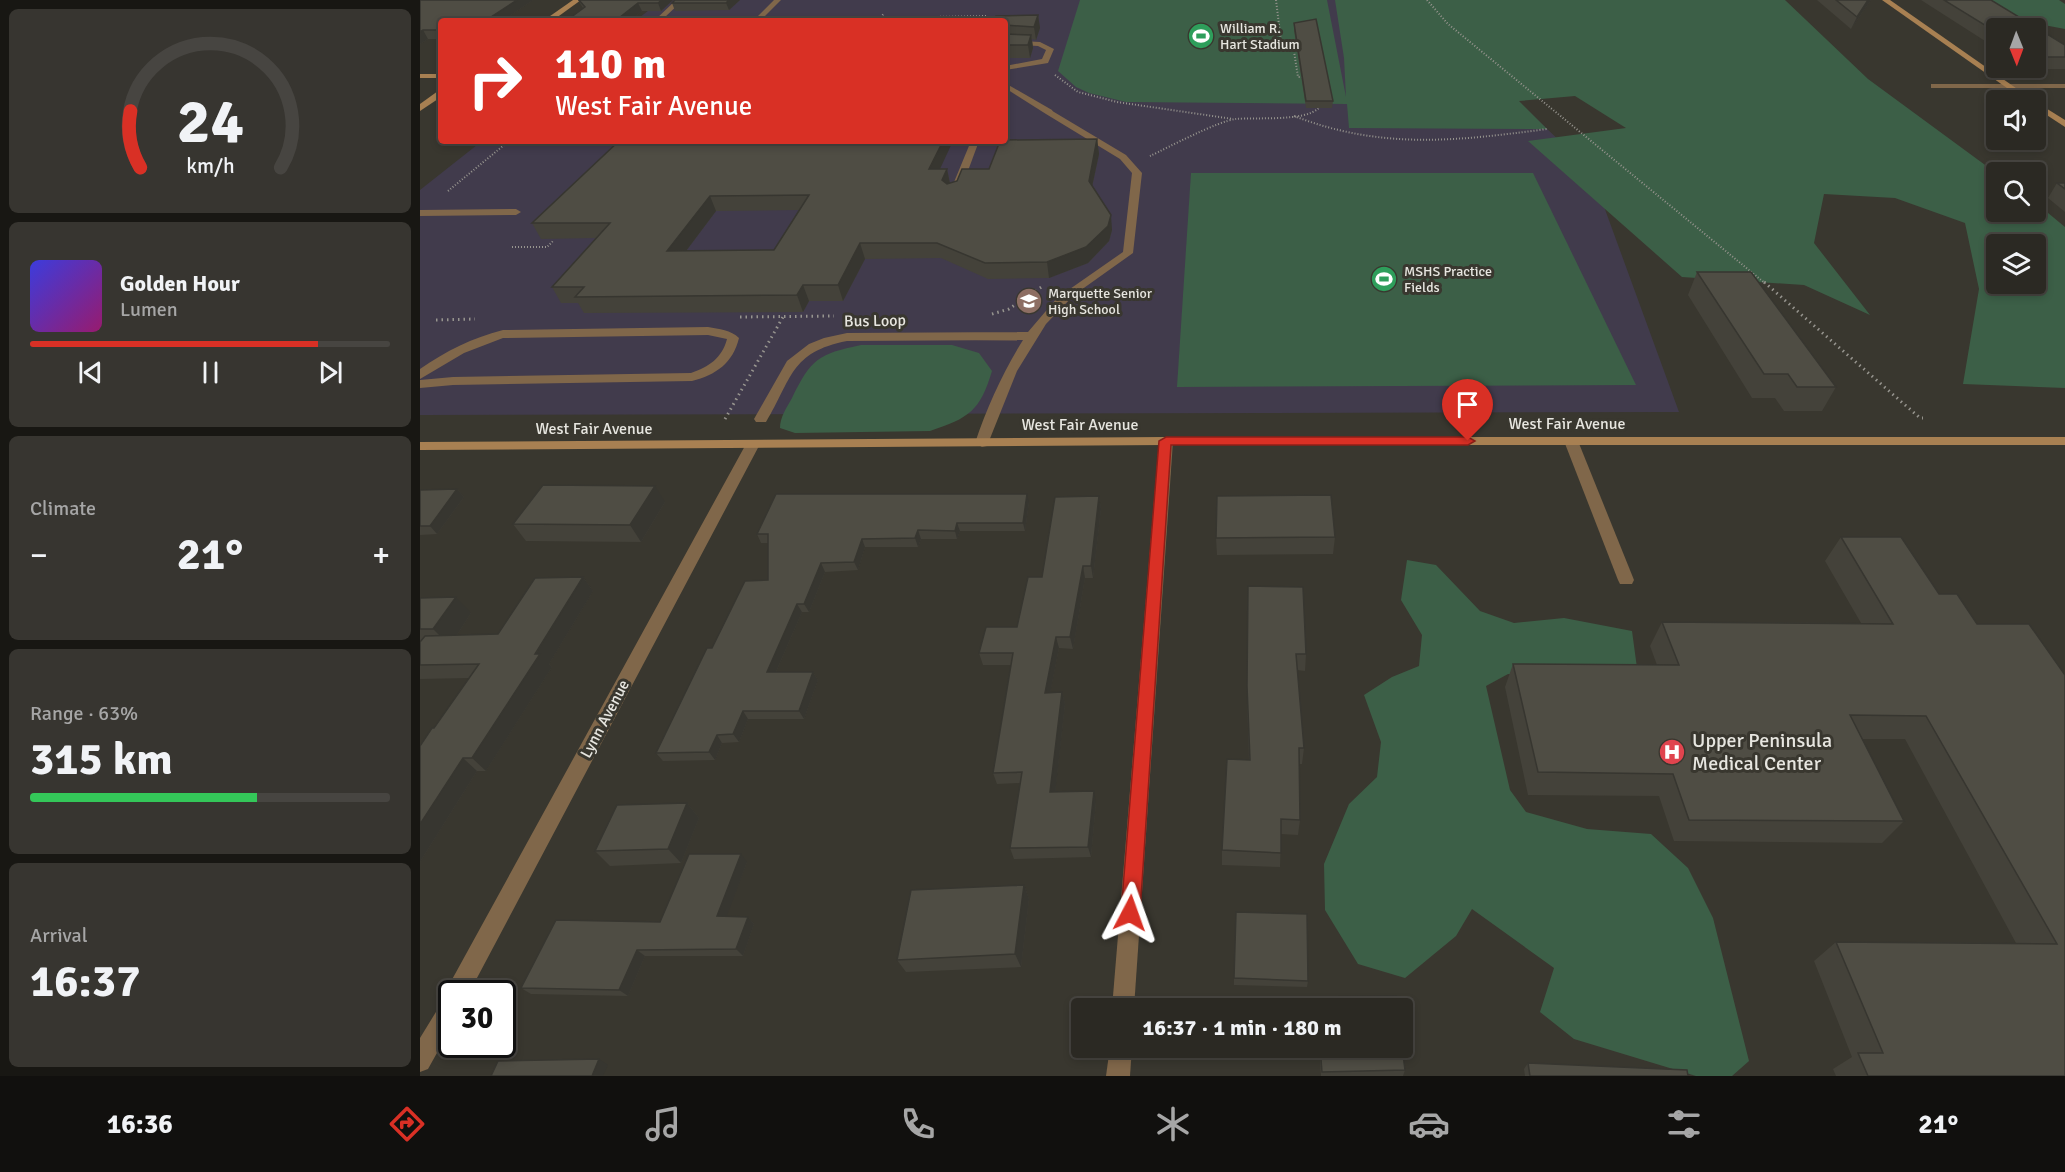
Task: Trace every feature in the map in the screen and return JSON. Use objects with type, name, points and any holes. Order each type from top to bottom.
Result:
[{"type":"street","points":[[551,18],[578,0]]},
{"type":"street","points":[[658,18],[680,0]]},
{"type":"street","points":[[760,18],[778,0]]},
{"type":"street","points":[[1885,0],[2013,90]]},
{"type":"street","points":[[1008,42],[1040,44],[1050,49],[1046,61],[1026,66]]},
{"type":"street","points":[[1008,68],[1048,65]]},
{"type":"street","points":[[420,76],[438,76]]},
{"type":"street","points":[[1934,86],[2065,86]]},
{"type":"street","points":[[982,442],[988,422],[1031,336],[1054,306],[1128,253],[1137,173],[1123,157],[1008,88]]},
{"type":"street","points":[[420,108],[438,95]]},
{"type":"street","points":[[2046,112],[2065,124]]},
{"type":"street","points":[[953,195],[974,144]]},
{"type":"street","points":[[420,213],[516,212]]},
{"type":"street","points":[[420,375],[441,360],[473,343],[503,334],[708,332],[726,334],[733,338],[728,356],[706,373],[692,377],[453,381],[420,384]]},
{"type":"street","name":"Bus Loop","points":[[761,419],[790,363],[807,348],[819,343],[847,337],[1031,336]]},
{"type":"street","points":[[1124,998],[1166,441]]},
{"type":"street","name":"West Fair Avenue","points":[[420,446],[1166,441],[2065,441]]},
{"type":"street","points":[[1571,441],[1626,580]]},
{"type":"street","name":"Lynn Avenue","points":[[464,980],[753,444]]},
{"type":"street","points":[[420,1061],[438,1028]]},
{"type":"street","points":[[1118,1076],[1119,1058]]},
{"type":"path","points":[[1276,0],[1281,41],[1293,45],[1298,77],[1306,77]]},
{"type":"path","points":[[1427,0],[1448,24],[1749,269],[1920,418]]},
{"type":"path","points":[[881,17],[884,13]]},
{"type":"path","points":[[950,17],[953,13]]},
{"type":"path","points":[[931,17],[988,16]]},
{"type":"path","points":[[835,18],[897,17]]},
{"type":"path","points":[[1026,66],[1051,70],[1078,92],[1097,97],[1233,119],[1294,116],[1316,111],[1319,108]]},
{"type":"path","points":[[1294,116],[1318,128],[1356,136],[1421,141],[1483,138],[1547,129]]},
{"type":"path","points":[[1130,165],[1233,119]]},
{"type":"path","points":[[442,196],[505,144]]},
{"type":"path","points":[[512,247],[547,247],[553,241]]},
{"type":"path","points":[[991,314],[1009,309],[1047,282]]},
{"type":"path","points":[[738,317],[840,316]]},
{"type":"path","points":[[725,419],[784,317]]},
{"type":"path","points":[[436,320],[483,319]]},
{"type":"shaded area","name":"Marquette Senior High School","points":[[662,0],[1413,0],[1591,171],[1679,412],[420,415],[420,190],[478,144],[1008,144],[1008,18],[639,18]]},
{"type":"green space","points":[[1080,0],[1327,0],[1346,97],[1344,58],[1335,0],[1785,0],[1868,79],[1986,166],[1986,222],[2046,222],[2046,211],[2065,227],[2065,388],[1963,384],[1979,289],[1965,223],[1895,198],[1824,194],[1814,243],[1870,315],[1804,285],[1682,277],[1528,141],[1626,128],[1575,96],[1519,101],[1547,129],[1349,128],[1347,104],[1126,102],[1089,93],[1076,87],[1058,71]]},
{"type":"green space","points":[[1963,0],[2059,0],[2065,4],[2065,29],[2046,25],[2046,18],[2001,17]]},
{"type":"green space","name":"MSHS Practice Fields","points":[[1191,173],[1533,173],[1636,385],[1177,387]]},
{"type":"green space","points":[[861,345],[952,345],[979,353],[992,371],[983,395],[971,411],[954,422],[930,431],[795,433],[780,428],[784,412],[811,366],[825,355]]},
{"type":"green space","points":[[1407,560],[1436,565],[1480,611],[1514,623],[1564,618],[1632,631],[1637,668],[1596,677],[1508,674],[1486,686],[1510,790],[1526,812],[1587,829],[1651,834],[1688,868],[1713,918],[1749,1061],[1732,1076],[1696,1076],[1574,1039],[1540,1012],[1554,968],[1472,909],[1456,936],[1405,978],[1358,964],[1325,910],[1324,864],[1349,804],[1377,777],[1381,742],[1364,695],[1392,677],[1419,666],[1422,635],[1401,600]]},
{"type":"building","points":[[420,0],[517,0],[490,18],[438,18],[438,30],[420,32]]},
{"type":"building","points":[[579,0],[662,0],[658,3],[638,3],[619,18],[570,18],[585,7]]},
{"type":"building","points":[[675,0],[729,0],[726,3],[672,3]]},
{"type":"building","points":[[1836,0],[1868,0],[1857,17]]},
{"type":"building","points":[[1944,0],[1991,0],[2021,18],[1986,18],[1986,26]]},
{"type":"building","points":[[1038,15],[1034,27],[1008,25],[1008,18],[995,18],[996,16]]},
{"type":"building","points":[[1316,19],[1333,101],[1306,101],[1294,23]]},
{"type":"building","points":[[2046,33],[2065,45],[2065,57],[2046,57]]},
{"type":"building","points":[[1008,34],[1031,35],[1028,45],[1008,45]]},
{"type":"building","name":"Marquette Senior High School","points":[[1097,139],[1089,181],[1111,215],[1108,226],[1086,247],[1047,262],[985,263],[937,243],[860,243],[838,285],[803,285],[797,295],[575,297],[584,287],[552,287],[610,223],[532,223],[616,144],[942,144],[929,169],[947,169],[942,180],[947,184],[957,181],[962,169],[989,169],[999,144],[1008,144],[1008,140]],"holes":[[[809,195],[774,250],[667,251],[710,196]]]},
{"type":"building","points":[[2057,183],[2065,183],[2065,189]]},
{"type":"building","points":[[1697,272],[1751,272],[1836,387],[1797,387],[1788,374],[1764,374]]},
{"type":"building","points":[[543,485],[655,486],[630,525],[513,524]]},
{"type":"building","points":[[457,489],[430,526],[420,526],[420,490]]},
{"type":"building","points":[[776,494],[1027,494],[1023,523],[957,523],[955,531],[918,530],[915,538],[862,539],[854,562],[821,563],[804,604],[797,604],[767,672],[813,672],[799,711],[743,711],[733,734],[717,735],[709,752],[656,753],[707,648],[712,648],[745,581],[768,580],[768,534],[757,534]]},
{"type":"building","points":[[1331,495],[1335,537],[1216,538],[1217,496]]},
{"type":"building","points":[[1099,496],[1091,566],[1083,566],[1070,637],[1056,637],[1045,693],[1062,692],[1050,792],[1094,791],[1088,847],[1010,848],[1022,772],[993,773],[1013,653],[979,653],[986,627],[1017,627],[1028,577],[1042,577],[1055,497]]},
{"type":"building","name":"Upper Peninsula Medical Center","points":[[1841,537],[1901,537],[1939,594],[1957,594],[1977,624],[2029,624],[2065,675],[2065,1076],[1868,1076],[1858,1053],[1883,1053],[1836,942],[2057,944],[1926,716],[1850,715],[1904,821],[1689,820],[1673,774],[1538,772],[1513,664],[1679,665],[1662,622],[1893,624]]},
{"type":"building","points":[[583,577],[535,654],[540,654],[472,758],[463,758],[420,824],[420,746],[479,664],[420,665],[420,642],[425,636],[498,634],[535,578]]},
{"type":"building","points":[[1248,586],[1303,587],[1306,654],[1296,654],[1304,748],[1299,748],[1300,820],[1281,819],[1281,853],[1222,850],[1227,759],[1250,760],[1247,686]]},
{"type":"building","points":[[456,597],[433,629],[420,629],[420,598]]},
{"type":"building","points":[[687,803],[668,849],[595,851],[617,805]]},
{"type":"building","points":[[689,854],[741,854],[717,916],[748,917],[736,949],[637,950],[619,990],[521,988],[556,920],[660,922]]},
{"type":"building","points":[[1024,885],[1015,954],[897,960],[911,890]]},
{"type":"building","points":[[1236,912],[1307,914],[1308,981],[1234,978]]},
{"type":"building","points":[[1396,996],[1396,998],[1317,998]]},
{"type":"building","points":[[1321,1058],[1403,1058],[1405,1070],[1322,1072]]},
{"type":"building","points":[[599,1059],[592,1076],[491,1076],[498,1061]]},
{"type":"building","points":[[1528,1063],[1687,1070],[1688,1076],[1530,1076]]},
{"type":"place","name":"William R. Hart Stadium","points":[[1201,36]]},
{"type":"place","name":"MSHS Practice Fields","points":[[1384,279]]},
{"type":"place","name":"Marquette Senior High School","points":[[1029,301]]},
{"type":"place","name":"Upper Peninsula Medical Center","points":[[1672,752]]},
{"type":"route","points":[[1130,913],[1166,441],[1468,441]]}]
